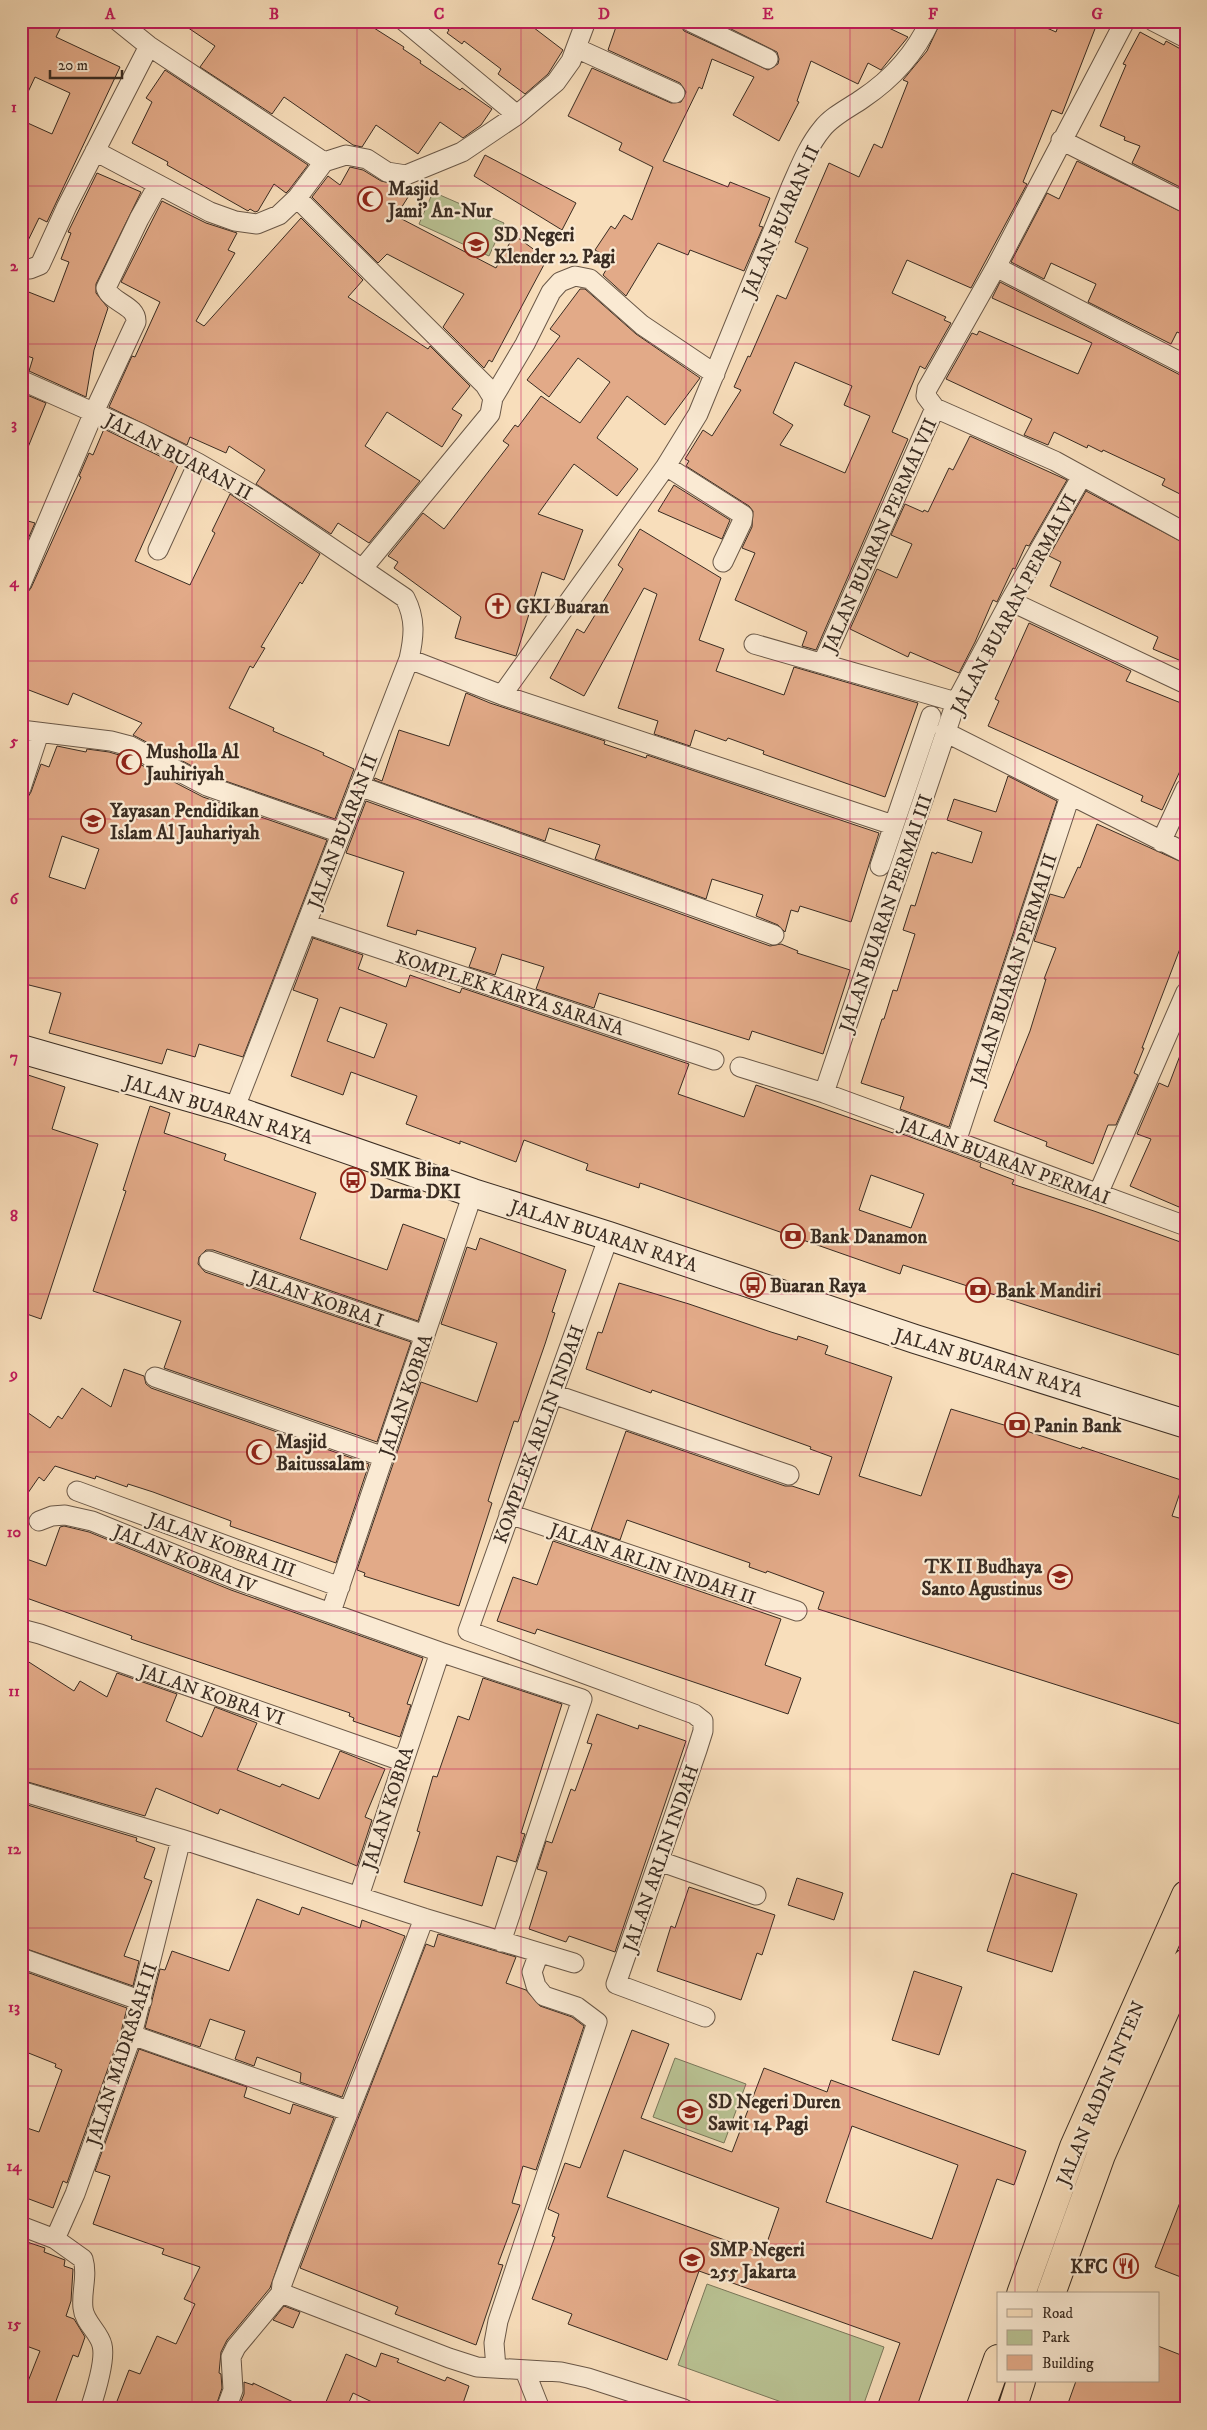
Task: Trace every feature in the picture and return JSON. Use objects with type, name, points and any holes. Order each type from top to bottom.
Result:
[{"type":"main road","name":"JALAN RADIN INTEN","points":[[1022,2292],[1074,2147],[1186,1896]]},
{"type":"main road","name":"JALAN RADIN INTEN","points":[[1052,2292],[1101,2155],[1186,1963]]},
{"type":"main road","points":[[980,2409],[997,2362]]},
{"type":"main road","points":[[1012,2409],[1021,2382]]},
{"type":"street","points":[[404,21],[517,115]]},
{"type":"street","points":[[95,151],[210,212],[234,221],[257,224],[279,215],[297,198],[324,162],[346,155],[367,159],[387,172],[406,175],[462,152],[517,115],[556,82],[571,61],[586,21]]},
{"type":"street","points":[[689,21],[768,58]]},
{"type":"street","name":"JALAN BUARAN II","points":[[502,695],[666,466],[698,414],[807,152],[823,128],[876,90],[894,74],[918,45],[930,21]]},
{"type":"street","name":"JALAN BUARAN PERMAI VII","points":[[823,662],[959,330],[996,267],[1125,21]]},
{"type":"street","points":[[1153,21],[1186,38]]},
{"type":"street","points":[[123,23],[149,46],[324,162]]},
{"type":"street","points":[[21,267],[30,269],[40,265],[67,206],[149,46]]},
{"type":"street","points":[[576,48],[676,93]]},
{"type":"street","points":[[1061,140],[1186,203]]},
{"type":"street","points":[[21,584],[94,412],[136,322],[132,311],[108,293],[107,284],[158,185]]},
{"type":"street","points":[[297,198],[485,385],[493,398]]},
{"type":"street","points":[[996,267],[1186,364]]},
{"type":"street","points":[[363,568],[490,414],[493,398],[525,344],[551,292],[560,282],[575,276],[590,279],[642,325],[715,374]]},
{"type":"street","name":"JALAN BUARAN II","points":[[23,381],[94,412],[198,463],[255,496],[405,598],[410,607],[415,628],[408,659],[234,1110]]},
{"type":"street","points":[[930,402],[1082,476],[1186,533]]},
{"type":"street","points":[[158,550],[198,463]]},
{"type":"street","points":[[666,466],[743,515],[742,522],[723,562]]},
{"type":"street","name":"JALAN BUARAN PERMAI VI","points":[[945,732],[956,702],[1010,602],[1082,476]]},
{"type":"street","points":[[1010,602],[1186,684]]},
{"type":"street","points":[[754,644],[823,662],[956,702]]},
{"type":"street","points":[[408,659],[502,695],[893,825]]},
{"type":"street","points":[[880,866],[931,716]]},
{"type":"street","points":[[21,788],[30,731],[112,741],[130,746],[207,786],[341,833]]},
{"type":"street","points":[[945,732],[1186,853]]},
{"type":"street","name":"JALAN BUARAN PERMAI III","points":[[824,1093],[945,732]]},
{"type":"street","points":[[359,786],[774,935]]},
{"type":"street","points":[[1162,842],[1186,788]]},
{"type":"street","name":"JALAN BUARAN PERMAI II","points":[[956,1142],[1070,796]]},
{"type":"street","name":"KOMPLEK KARYA SARANA","points":[[306,924],[714,1060]]},
{"type":"street","points":[[1098,1194],[1186,992]]},
{"type":"street","name":"JALAN BUARAN RAYA","points":[[21,1049],[234,1110],[473,1194],[609,1236],[915,1339],[1184,1419]]},
{"type":"street","name":"JALAN BUARAN PERMAI","points":[[740,1067],[824,1093],[1186,1226]]},
{"type":"street","name":"JALAN KOBRA","points":[[331,1612],[473,1194]]},
{"type":"street","name":"KOMPLEK ARLIN INDAH","points":[[609,1236],[468,1631],[694,1714],[703,1721],[703,1732]]},
{"type":"street","name":"JALAN KOBRA I","points":[[209,1261],[425,1335]]},
{"type":"street","points":[[155,1377],[384,1457]]},
{"type":"street","points":[[553,1394],[789,1475]]},
{"type":"street","name":"JALAN KOBRA III","points":[[77,1491],[340,1587]]},
{"type":"street","name":"JALAN ARLIN INDAH II","points":[[509,1514],[797,1611]]},
{"type":"street","name":"JALAN KOBRA IV","points":[[39,1521],[52,1516],[65,1515],[92,1521],[235,1579],[331,1612]]},
{"type":"street","points":[[331,1612],[493,1671],[582,1699],[501,1942]]},
{"type":"street","name":"JALAN KOBRA VI","points":[[21,1629],[402,1761]]},
{"type":"street","name":"JALAN KOBRA","points":[[359,1896],[402,1761],[440,1652]]},
{"type":"street","name":"JALAN ARLIN INDAH","points":[[703,1732],[616,1984],[705,2017]]},
{"type":"street","points":[[21,1791],[181,1838],[424,1918],[574,1963]]},
{"type":"street","name":"JALAN MADRASAH II","points":[[55,2239],[75,2194],[132,2035],[181,1838]]},
{"type":"street","points":[[659,1860],[756,1896]]},
{"type":"street","points":[[226,2409],[233,2390],[231,2357],[236,2348],[281,2293],[282,2284],[348,2111],[372,2058],[424,1918]]},
{"type":"street","points":[[496,2368],[494,2343],[498,2320],[597,2022],[577,2007],[544,1996],[536,1986],[532,1972],[539,1953]]},
{"type":"street","points":[[21,1958],[142,2001]]},
{"type":"street","points":[[132,2035],[348,2111]]},
{"type":"street","points":[[21,2226],[55,2239],[83,2258],[86,2273],[84,2315],[102,2345],[103,2358],[90,2409]]},
{"type":"street","points":[[281,2293],[477,2367],[561,2372],[588,2378],[684,2409]]},
{"type":"street","points":[[525,2371],[540,2409]]},
{"type":"green space","points":[[433,192],[504,223],[489,256],[419,224]]},
{"type":"green space","points":[[675,2058],[746,2084],[724,2143],[653,2117]]},
{"type":"green space","points":[[707,2284],[884,2347],[862,2409],[801,2409],[678,2365]]},
{"type":"building","points":[[21,21],[64,21],[56,37],[120,67],[47,222],[39,218],[21,255],[21,120],[52,134],[70,93],[35,77],[21,107]]},
{"type":"building","points":[[178,21],[363,21],[404,47],[403,49],[421,61],[420,63],[460,90],[462,88],[492,109],[481,125],[463,138],[440,122],[418,154],[376,125],[362,147],[353,145],[284,97],[272,114],[200,67],[215,46]]},
{"type":"building","points":[[438,21],[525,21],[563,50],[548,74],[525,94],[498,74],[501,69],[464,41],[462,44],[447,33],[449,30]]},
{"type":"building","points":[[618,21],[678,21],[684,31],[768,70],[778,64],[777,52],[715,21],[874,21],[908,37],[881,70],[868,63],[858,84],[811,61],[797,101],[799,102],[779,141],[733,115],[754,77],[712,59],[702,89],[699,87],[663,161],[728,187],[730,182],[770,198],[759,226],[763,227],[744,271],[690,250],[688,255],[658,243],[626,296],[603,275],[612,260],[595,250],[611,226],[615,229],[624,215],[632,220],[653,167],[619,150],[622,143],[568,116],[592,68],[671,103],[681,102],[686,92],[680,83],[608,50]]},
{"type":"building","points":[[941,21],[1031,21],[1056,32],[1060,21],[1098,21],[1062,114],[1052,110],[1023,182],[1027,184],[971,288],[907,260],[892,293],[946,317],[944,320],[951,323],[925,369],[920,366],[892,432],[908,439],[816,650],[802,646],[807,632],[735,600],[755,553],[742,548],[752,527],[753,511],[749,506],[686,466],[689,461],[685,459],[703,430],[712,436],[741,390],[734,387],[748,356],[750,357],[777,295],[786,299],[808,248],[795,242],[829,163],[859,177],[874,144],[882,148],[908,82],[903,80],[927,51]],"holes":[[[795,362],[852,386],[844,405],[870,416],[845,473],[780,445],[793,425],[773,413]]]},
{"type":"building","points":[[1140,32],[1164,45],[1166,41],[1186,52],[1186,190],[1132,163],[1140,146],[1124,140],[1125,137],[1100,126],[1126,65],[1123,64]]},
{"type":"building","points":[[165,70],[308,165],[289,190],[286,193],[274,184],[258,211],[255,212],[250,209],[248,211],[167,165],[168,162],[132,143],[152,102],[146,98]]},
{"type":"building","points":[[485,155],[576,203],[562,230],[474,176]]},
{"type":"building","points":[[1077,161],[1186,214],[1186,336],[1177,332],[1171,344],[1088,302],[1096,284],[1051,263],[1044,279],[1011,262],[1047,193],[1059,199]]},
{"type":"building","points":[[350,167],[363,170],[381,181],[394,184],[410,194],[396,216],[496,268],[514,235],[547,259],[492,362],[489,360],[484,368],[443,327],[464,294],[387,254],[378,263],[312,197],[328,176],[340,185]]},
{"type":"building","points":[[97,173],[141,192],[96,284],[96,293],[108,308],[94,350],[86,397],[29,371],[33,358],[21,354],[21,289],[54,302],[69,262],[61,259],[71,233],[68,232]]},
{"type":"building","points":[[162,201],[206,223],[237,233],[228,250],[235,253],[196,321],[204,326],[301,218],[363,280],[348,297],[428,349],[430,346],[470,386],[452,409],[462,415],[442,447],[387,412],[365,446],[420,481],[369,543],[338,523],[331,534],[256,484],[265,470],[229,446],[226,453],[190,437],[187,445],[109,407],[132,356],[135,357],[160,302],[121,282]]},
{"type":"building","points":[[1000,282],[1186,378],[1186,497],[1162,485],[1165,479],[1103,450],[1102,452],[1088,445],[1087,448],[1054,432],[1048,445],[1024,435],[1032,419],[946,379],[972,333],[977,335],[979,331],[1078,374],[1092,343],[992,298]]},
{"type":"building","points":[[580,289],[585,289],[636,334],[700,378],[665,425],[627,396],[598,436],[597,438],[638,469],[617,496],[574,464],[538,514],[583,530],[564,580],[542,572],[516,656],[455,638],[461,617],[394,568],[398,562],[388,556],[423,513],[444,529],[509,445],[503,441],[515,425],[518,427],[541,396],[580,423],[610,382],[578,358],[549,397],[527,380],[560,336],[550,329]]},
{"type":"building","points":[[27,395],[46,403],[22,462],[21,409]]},
{"type":"building","points":[[104,429],[178,465],[135,561],[190,585],[215,533],[212,531],[230,494],[320,554],[302,584],[300,582],[261,647],[265,648],[253,668],[250,666],[229,708],[274,728],[273,731],[324,753],[323,755],[354,769],[335,819],[211,776],[133,735],[142,723],[73,693],[68,705],[21,687],[21,595],[27,593],[31,588],[81,477],[79,476],[89,453],[93,455]]},
{"type":"building","points":[[970,436],[1067,480],[1029,546],[1026,545],[997,602],[993,600],[959,673],[910,652],[908,657],[850,629],[877,569],[897,578],[912,544],[891,535],[905,504],[923,512],[924,510],[928,512],[949,468],[953,470]]},
{"type":"building","points":[[674,485],[730,520],[722,539],[658,511]]},
{"type":"building","points":[[1086,491],[1186,544],[1186,663],[1153,649],[1158,637],[1050,586],[1061,562],[1049,556]]},
{"type":"building","points":[[21,519],[35,523],[21,555]]},
{"type":"building","points":[[640,529],[721,578],[699,640],[724,649],[716,671],[784,695],[794,667],[918,703],[885,797],[763,754],[764,751],[728,738],[726,741],[695,730],[690,746],[654,734],[658,721],[618,708],[657,594],[644,588],[584,696],[550,678],[577,629],[584,633],[623,569],[618,565]]},
{"type":"building","points":[[1029,623],[1131,671],[1126,681],[1186,705],[1186,758],[1162,810],[1141,801],[1143,796],[988,726],[999,701],[995,699]]},
{"type":"building","points":[[466,693],[490,703],[605,741],[604,744],[646,758],[647,755],[879,833],[851,922],[800,906],[798,912],[791,910],[785,932],[778,925],[756,916],[763,895],[712,879],[706,899],[595,859],[600,845],[549,828],[545,841],[374,780],[375,778],[382,781],[399,730],[449,746]]},
{"type":"building","points":[[57,746],[86,752],[87,749],[109,752],[126,757],[203,797],[327,840],[243,1057],[199,1044],[195,1057],[167,1049],[162,1064],[49,1033],[61,993],[21,983],[21,799],[28,797],[31,792],[41,764],[49,767]],"holes":[[[62,836],[99,849],[85,889],[49,877]]]},
{"type":"building","points":[[1008,776],[1057,801],[949,1127],[900,1109],[904,1097],[861,1083],[893,990],[897,991],[915,934],[903,930],[911,905],[915,906],[932,852],[972,863],[982,832],[947,820],[954,799],[996,812]]},
{"type":"building","points":[[366,801],[770,946],[781,944],[798,951],[797,953],[850,970],[823,1054],[752,1031],[749,1040],[599,993],[594,1008],[536,989],[544,967],[502,954],[495,975],[469,967],[476,948],[417,930],[416,935],[387,926],[404,872],[346,853]]},
{"type":"building","points":[[1097,824],[1186,864],[1186,933],[1142,1048],[1144,1048],[1134,1073],[1138,1075],[1116,1125],[1108,1125],[1093,1164],[1046,1146],[1047,1142],[994,1121],[1030,1031],[1046,979],[1044,979],[1056,948],[1034,941],[1050,894],[1064,898],[1078,867],[1080,868]]},
{"type":"building","points":[[313,938],[363,955],[358,969],[406,987],[410,975],[460,993],[462,988],[689,1064],[678,1094],[744,1117],[756,1085],[893,1133],[894,1131],[981,1163],[980,1167],[1014,1180],[1012,1184],[1186,1244],[1186,1336],[1179,1355],[903,1265],[900,1274],[640,1183],[639,1188],[586,1170],[588,1164],[524,1140],[516,1162],[460,1141],[460,1144],[406,1124],[417,1096],[351,1072],[343,1095],[291,1076],[318,999],[293,990]],"holes":[[[340,1007],[387,1024],[374,1058],[327,1041]],[[871,1175],[924,1194],[911,1228],[859,1210]]]},
{"type":"building","points":[[1184,1045],[1186,1191],[1179,1207],[1130,1186],[1151,1139],[1137,1134],[1159,1083],[1168,1087]]},
{"type":"building","points":[[25,1074],[65,1087],[52,1129],[98,1144],[41,1319],[21,1312],[21,1166],[28,1141],[25,1127],[21,1125],[21,1086]]},
{"type":"building","points":[[150,1106],[170,1113],[164,1133],[226,1154],[224,1160],[316,1193],[300,1239],[387,1270],[403,1224],[445,1239],[418,1321],[213,1250],[206,1250],[199,1257],[198,1264],[205,1272],[411,1342],[377,1442],[164,1368],[181,1321],[93,1291],[126,1191],[123,1190]]},
{"type":"building","points":[[480,1238],[566,1270],[552,1312],[555,1313],[545,1344],[518,1422],[514,1421],[500,1463],[488,1501],[492,1503],[459,1606],[364,1576],[365,1573],[357,1570],[421,1382],[477,1402],[497,1343],[441,1324],[467,1247],[476,1250]]},
{"type":"building","points":[[619,1283],[797,1340],[798,1336],[828,1346],[825,1354],[892,1377],[859,1476],[921,1496],[951,1409],[1005,1424],[1081,1449],[1082,1447],[1184,1481],[1172,1516],[1186,1520],[1186,1726],[818,1609],[824,1592],[767,1571],[766,1573],[749,1567],[750,1563],[627,1520],[620,1540],[591,1530],[626,1431],[785,1486],[792,1486],[819,1495],[832,1457],[810,1449],[811,1447],[694,1405],[652,1390],[651,1393],[586,1369],[598,1332],[602,1333]]},
{"type":"building","points":[[124,1369],[144,1376],[146,1384],[151,1388],[369,1464],[336,1563],[230,1526],[231,1521],[153,1492],[128,1484],[127,1487],[96,1476],[95,1479],[55,1466],[44,1481],[39,1477],[21,1503],[21,1408],[50,1428],[58,1416],[62,1419],[82,1388],[111,1407]]},
{"type":"building","points":[[64,1526],[89,1532],[231,1590],[423,1658],[407,1704],[411,1705],[400,1737],[353,1721],[354,1718],[349,1716],[350,1713],[131,1639],[132,1636],[21,1596],[21,1557],[46,1566],[60,1527]]},
{"type":"building","points":[[553,1541],[781,1619],[765,1665],[801,1678],[788,1714],[537,1629],[535,1634],[497,1621],[513,1577],[537,1585]]},
{"type":"building","points":[[21,1657],[74,1691],[80,1681],[107,1697],[117,1673],[177,1694],[166,1721],[202,1737],[215,1707],[257,1723],[237,1770],[280,1787],[282,1784],[319,1799],[340,1751],[385,1769],[365,1817],[372,1820],[357,1866],[220,1809],[218,1814],[156,1788],[145,1816],[21,1780]]},
{"type":"building","points":[[483,1678],[562,1704],[521,1833],[525,1834],[516,1862],[497,1856],[482,1906],[404,1882],[420,1832],[417,1831],[433,1776],[437,1777],[458,1716],[469,1720]]},
{"type":"building","points":[[597,1714],[638,1729],[639,1725],[686,1741],[615,1952],[569,1936],[566,1942],[529,1929],[547,1872],[537,1869],[546,1841],[552,1843],[571,1789],[575,1791],[592,1744],[587,1743]]},
{"type":"building","points":[[21,1803],[137,1838],[136,1841],[155,1848],[144,1878],[152,1881],[124,1956],[139,1961],[133,1986],[21,1947]]},
{"type":"building","points":[[1012,1873],[1077,1894],[1052,1972],[987,1951]]},
{"type":"building","points":[[797,1878],[843,1893],[834,1920],[788,1905]]},
{"type":"building","points":[[689,1887],[775,1915],[762,1955],[757,1953],[741,2000],[657,1971],[671,1926],[675,1928]]},
{"type":"building","points":[[257,1899],[299,1915],[302,1907],[360,1928],[362,1920],[405,1936],[342,2097],[300,2082],[301,2073],[257,2057],[254,2066],[235,2059],[245,2031],[210,2019],[200,2047],[145,2028],[160,1969],[165,1970],[172,1951],[229,1971]]},
{"type":"building","points":[[438,1934],[516,1957],[506,1983],[526,1990],[540,2006],[572,2017],[584,2026],[536,2170],[523,2166],[512,2203],[520,2205],[498,2264],[503,2265],[476,2345],[395,2314],[398,2307],[300,2268],[426,1944],[434,1947]]},
{"type":"building","points":[[21,1970],[127,2008],[121,2032],[67,2183],[63,2181],[53,2208],[21,2196],[21,2126],[39,2132],[62,2070],[55,2067],[56,2064],[21,2050]]},
{"type":"building","points":[[914,1971],[962,1987],[939,2055],[892,2040]]},
{"type":"building","points":[[632,2030],[669,2044],[641,2118],[732,2152],[764,2068],[827,2092],[831,2080],[1026,2151],[1014,2185],[997,2179],[916,2409],[876,2409],[900,2343],[699,2271],[667,2360],[568,2324],[572,2314],[532,2299],[555,2237],[552,2236],[559,2214],[548,2209],[565,2163],[580,2168]],"holes":[[[852,2126],[958,2165],[932,2239],[826,2202]],[[624,2150],[779,2208],[763,2254],[607,2197]]]},
{"type":"building","points":[[139,2049],[247,2087],[244,2097],[290,2114],[293,2104],[334,2118],[270,2288],[227,2340],[221,2352],[219,2373],[221,2374],[222,2388],[215,2409],[114,2409],[129,2370],[140,2374],[157,2336],[176,2344],[195,2304],[184,2299],[200,2267],[162,2254],[164,2249],[93,2224],[110,2176],[95,2171]]},
{"type":"building","points":[[1184,2192],[1186,2192],[1186,2279],[1155,2267]]},
{"type":"building","points":[[21,2240],[45,2248],[44,2252],[65,2260],[64,2266],[73,2269],[71,2301],[66,2316],[74,2319],[85,2337],[78,2357],[73,2355],[53,2409],[21,2409],[21,2399],[40,2351],[21,2344]]},
{"type":"building","points":[[284,2306],[300,2312],[293,2328],[273,2320]]},
{"type":"building","points":[[1160,2347],[1186,2357],[1186,2409],[1066,2409],[1076,2382],[1160,2382]]},
{"type":"building","points":[[381,2353],[399,2359],[397,2362],[445,2381],[447,2377],[469,2386],[461,2409],[387,2409],[353,2393],[346,2409],[323,2409],[346,2354],[376,2367]]},
{"type":"building","points":[[244,2382],[253,2385],[253,2383],[308,2409],[238,2409],[244,2394]]},
{"type":"place","name":"Masjid Jami' An-Nur","points":[[370,199]]},
{"type":"place","name":"SD Negeri Klender 22 Pagi","points":[[476,245]]},
{"type":"place","name":"GKI Buaran","points":[[498,606]]},
{"type":"place","name":"Musholla Al Jauhiriyah","points":[[129,762]]},
{"type":"place","name":"Yayasan Pendidikan Islam Al Jauhariyah","points":[[93,821]]},
{"type":"place","name":"SMK Bina Darma DKI","points":[[353,1180]]},
{"type":"place","name":"Bank Danamon","points":[[793,1236]]},
{"type":"place","name":"Buaran Raya","points":[[753,1285]]},
{"type":"place","name":"Bank Mandiri","points":[[978,1290]]},
{"type":"place","name":"Panin Bank","points":[[1017,1425]]},
{"type":"place","name":"Masjid Baitussalam","points":[[259,1452]]},
{"type":"place","name":"TK II Budhaya Santo Agustinus","points":[[1060,1577]]},
{"type":"place","name":"SD Negeri Duren Sawit 14 Pagi","points":[[690,2112]]},
{"type":"place","name":"SMP Negeri 255 Jakarta","points":[[692,2260]]},
{"type":"place","name":"KFC","points":[[1126,2266]]}]
